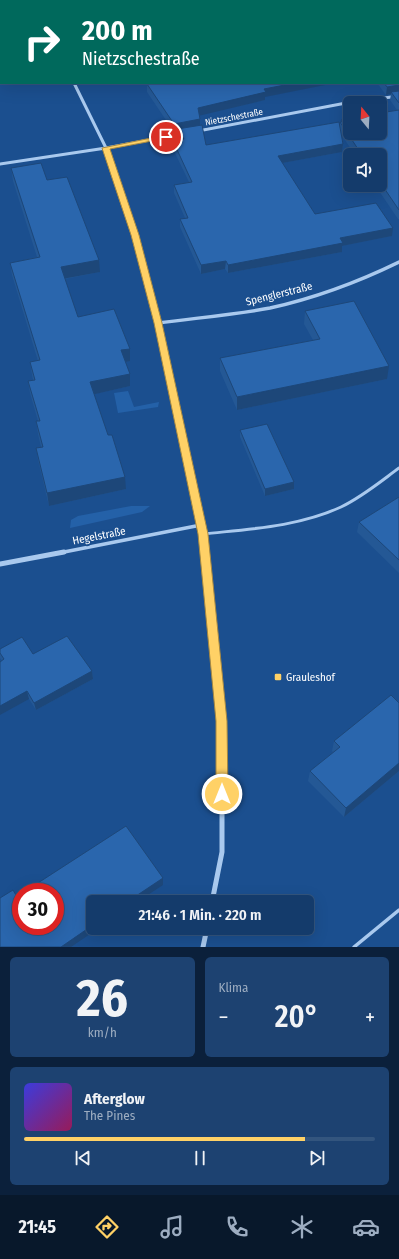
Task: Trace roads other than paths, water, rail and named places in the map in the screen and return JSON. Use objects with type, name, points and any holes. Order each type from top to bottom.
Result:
[{"type":"street","points":[[74,84],[106,148],[135,235],[158,323],[203,534],[222,721],[222,852],[213,895]]},
{"type":"street","name":"Nietzschestraße","points":[[191,132],[346,103],[399,96]]},
{"type":"street","points":[[0,164],[106,148],[183,133]]},
{"type":"street","name":"Spenglerstraße","points":[[158,323],[252,311],[296,300],[366,279],[399,262]]},
{"type":"street","name":"Hegelstraße","points":[[0,564],[201,525]]},
{"type":"street","points":[[203,947],[205,935]]},
{"type":"lane","points":[[203,534],[299,521],[332,511],[358,497],[399,468]]},
{"type":"lane","points":[[354,947],[399,910]]},
{"type":"place","name":"Grauleshof","points":[[278,677]]}]
